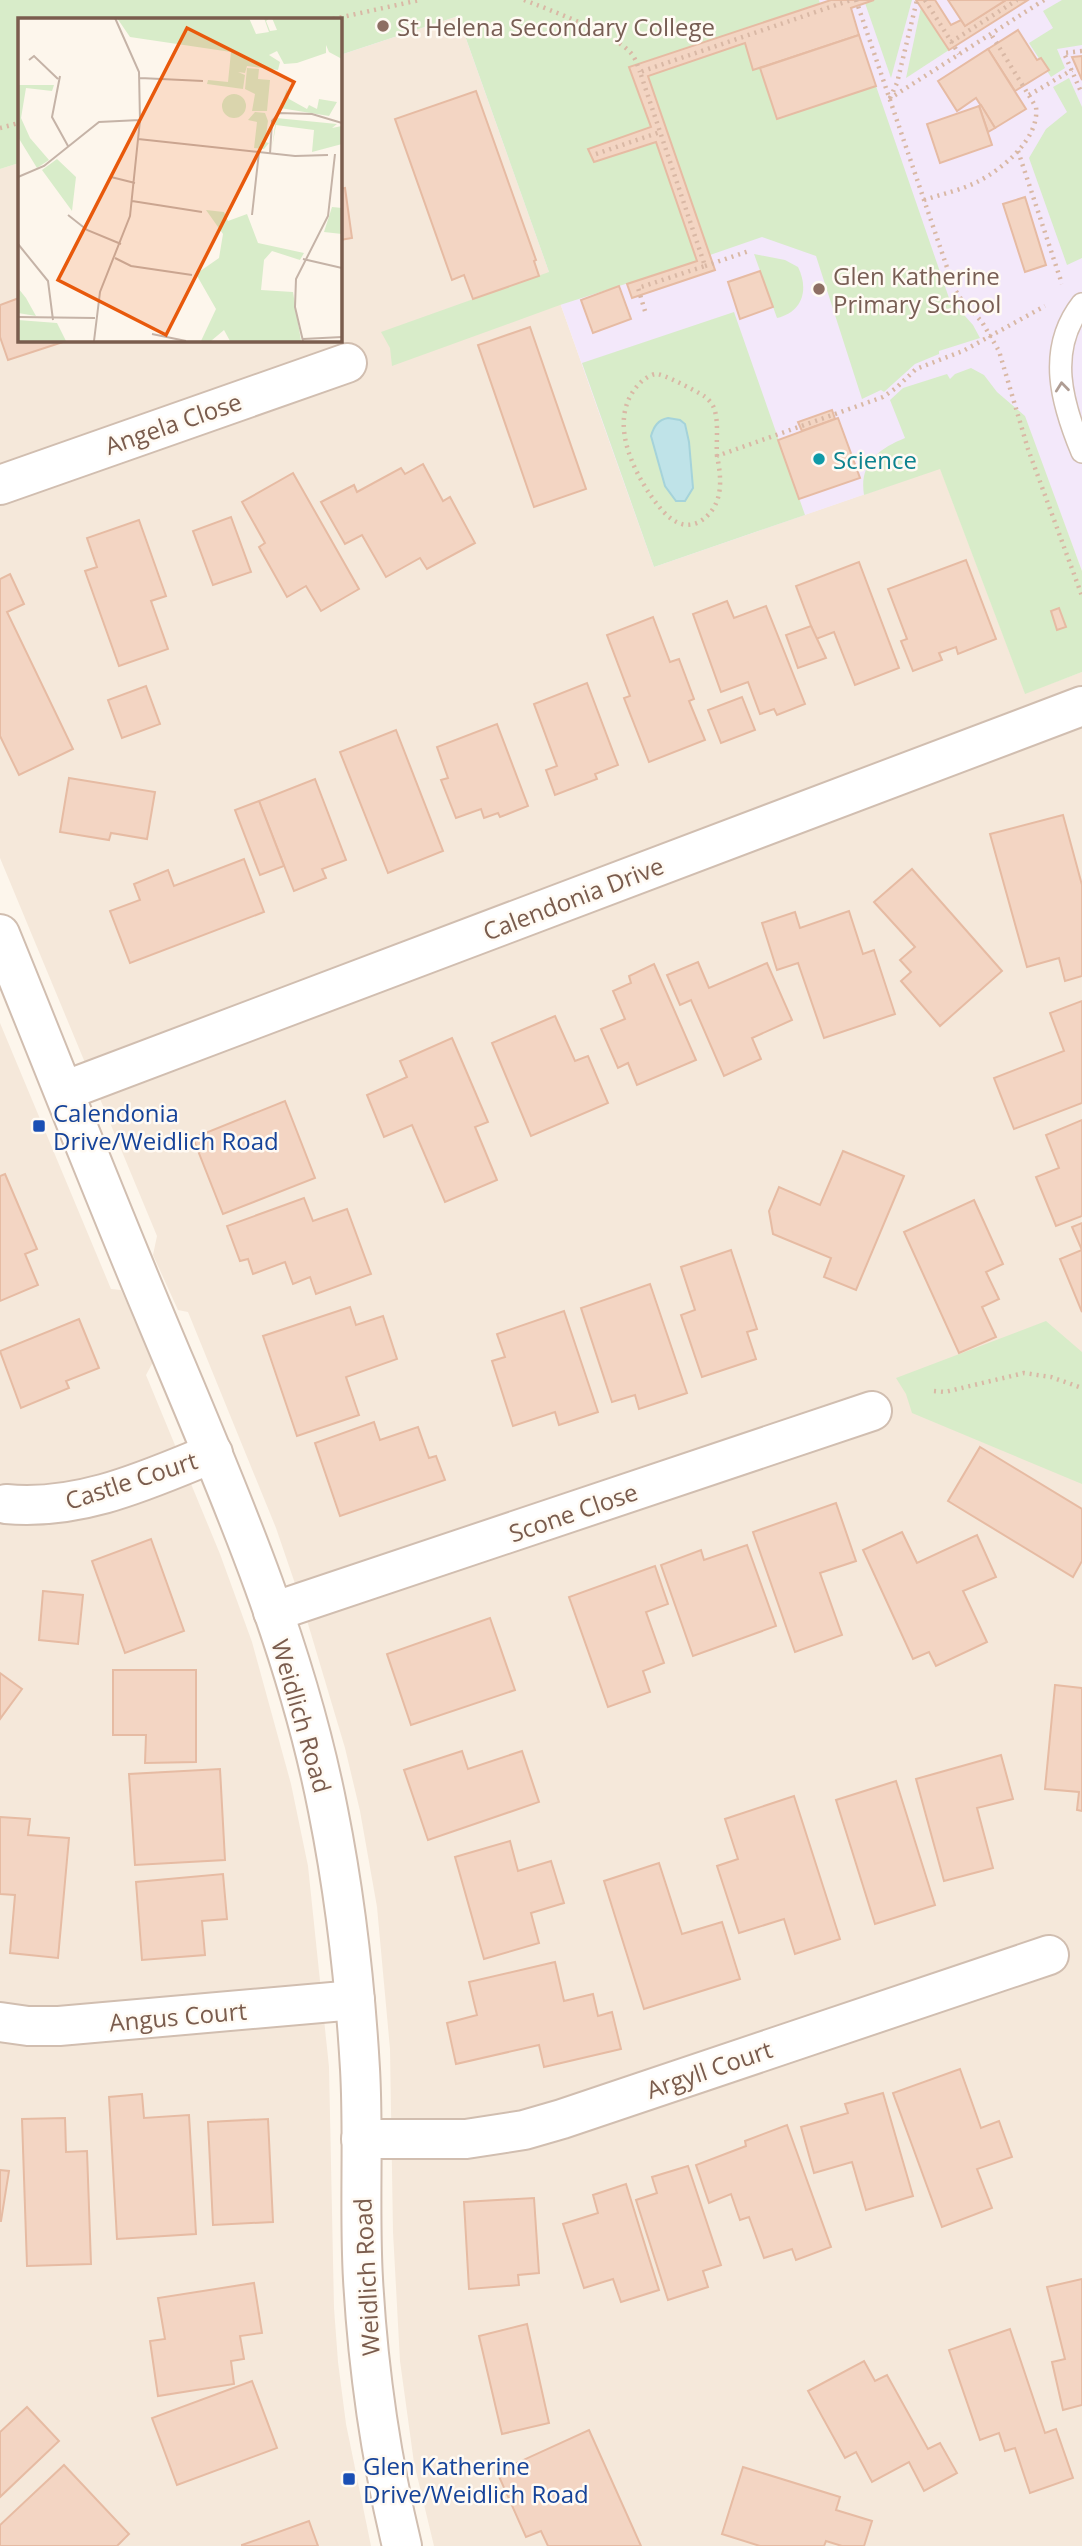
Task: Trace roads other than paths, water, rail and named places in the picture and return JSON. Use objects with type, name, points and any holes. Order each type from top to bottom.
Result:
[{"type":"street","name":"Angela Close","points":[[0,485],[347,363]]},
{"type":"street","name":"Calendonia Drive","points":[[64,1091],[1082,706]]},
{"type":"street","name":"Weidlich Road","points":[[0,934],[252,1550],[300,1700],[327,1804],[348,1933],[355,2000],[360,2073],[363,2277],[367,2333],[384,2463],[402,2546]]},
{"type":"street","name":"Scone Close","points":[[273,1612],[872,1411]]},
{"type":"street","name":"Castle Court","points":[[6,1504],[32,1506],[81,1500],[214,1453]]},
{"type":"street","name":"Argyll Court","points":[[361,2139],[466,2139],[524,2130],[1049,1955]]},
{"type":"street","name":"Angus Court","points":[[0,2022],[59,2026],[355,2000]]},
{"type":"lane","points":[[1082,304],[1061,354],[1060,379],[1063,402],[1082,452]]},
{"type":"water","points":[[668,418],[680,420],[685,424],[689,442],[693,488],[685,501],[676,501],[665,486],[651,436],[657,424]]},
{"type":"place","name":"St Helena Secondary College","points":[[383,26]]},
{"type":"place","name":"Glen Katherine Primary School","points":[[819,289]]},
{"type":"place","name":"Science","points":[[819,459]]},
{"type":"place","name":"Calendonia Drive/Weidlich Road","points":[[39,1126]]},
{"type":"place","name":"Glen Katherine Drive/Weidlich Road","points":[[349,2479]]}]
